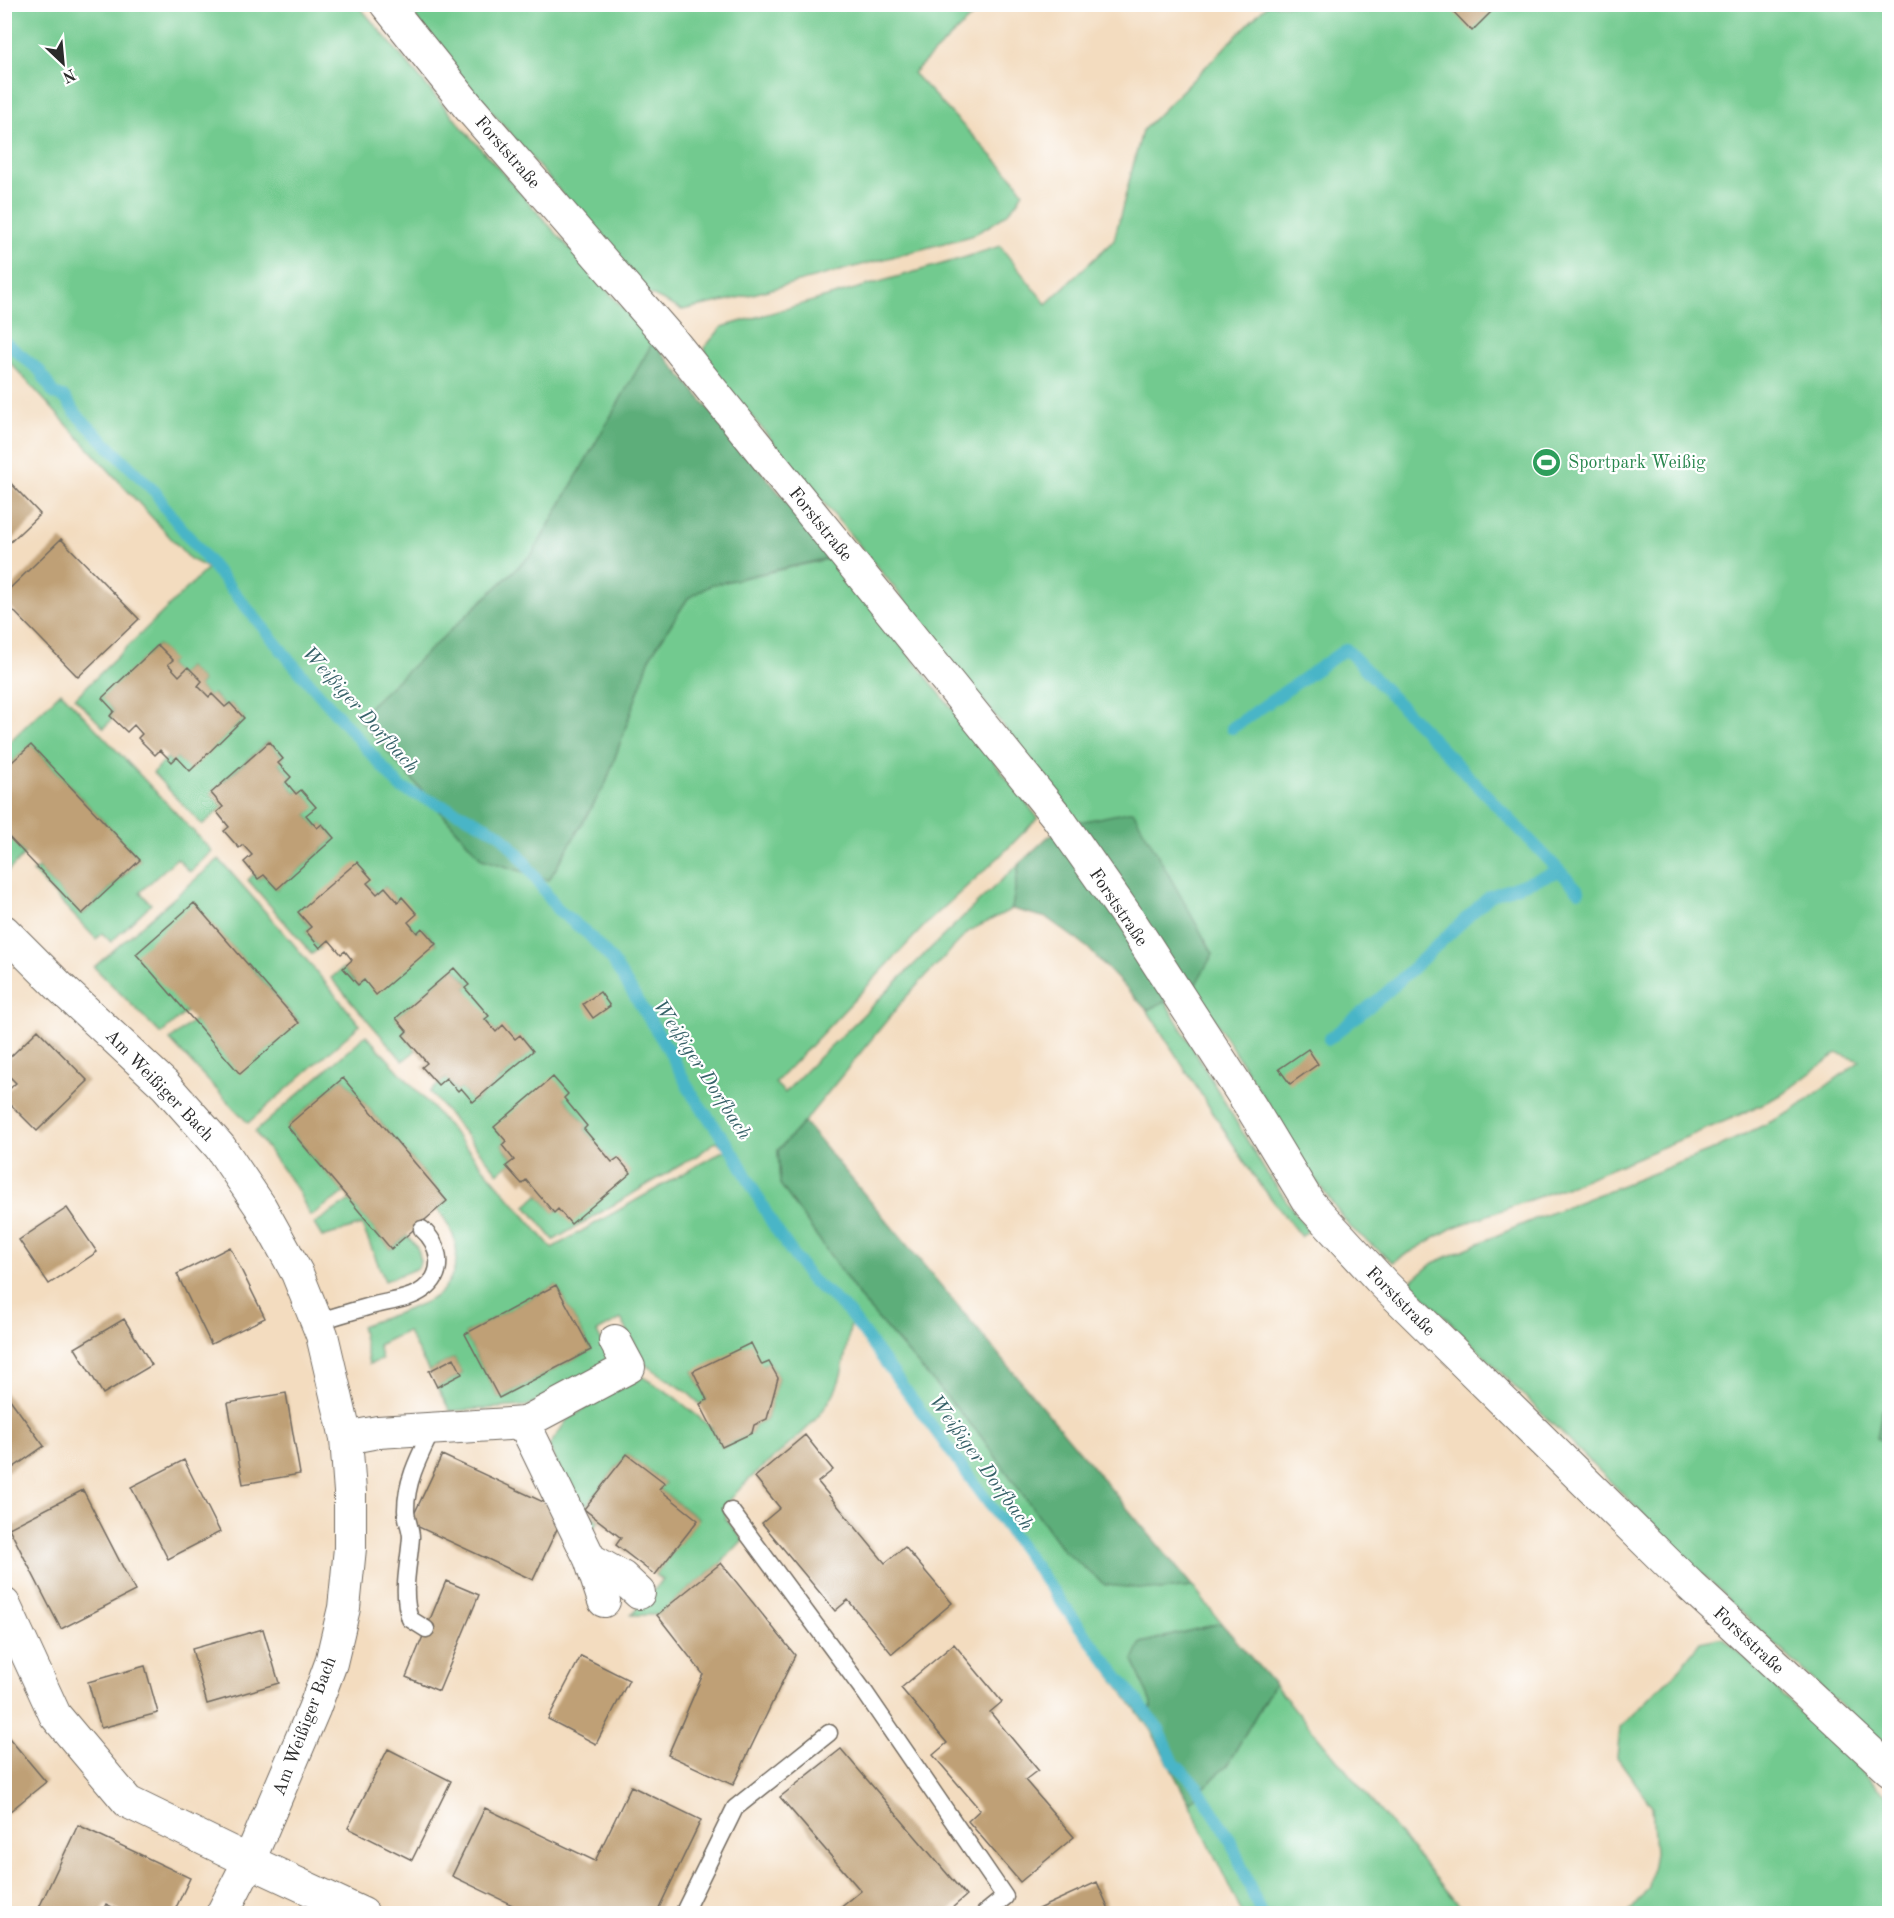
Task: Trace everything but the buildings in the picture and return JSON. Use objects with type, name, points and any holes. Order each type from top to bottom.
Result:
[{"type":"street","name":"Forststraße","points":[[386,4],[467,105],[673,342],[1058,818],[1161,968],[1251,1107],[1309,1203],[1384,1285],[1691,1587],[1890,1770]]},
{"type":"street","name":"Am Weißiger Bach","points":[[4,931],[165,1085],[220,1147],[266,1216],[297,1273],[322,1335],[346,1437],[350,1492],[350,1548],[344,1608],[331,1663],[314,1710],[249,1861],[222,1914]]},
{"type":"street","points":[[346,1437],[378,1432],[524,1423],[628,1367],[615,1341]]},
{"type":"street","points":[[524,1423],[590,1559],[604,1601]]},
{"type":"street","points":[[590,1559],[622,1577],[639,1593]]},
{"type":"street","points":[[4,1604],[55,1715],[128,1802],[363,1914]]},
{"type":"lane","points":[[317,1322],[415,1294],[425,1289],[433,1280],[439,1258],[431,1237],[422,1229]]},
{"type":"lane","points":[[426,1629],[410,1619],[405,1604],[411,1535],[406,1514],[406,1493],[433,1428]]},
{"type":"lane","points":[[731,1511],[866,1694],[1005,1897],[984,1914]]},
{"type":"lane","points":[[682,1914],[735,1808],[829,1733]]},
{"type":"green space","points":[[5,4],[358,5],[466,132],[653,342],[533,553],[358,718],[482,859],[606,783],[651,655],[688,598],[711,585],[833,558],[1038,818],[929,921],[775,1083],[785,1093],[813,1063],[1019,864],[1012,909],[969,931],[905,998],[804,1122],[778,1150],[780,1184],[864,1303],[980,1435],[1063,1550],[1160,1590],[1193,1587],[1221,1623],[1141,1643],[1133,1660],[1151,1703],[1152,1732],[852,1320],[840,1379],[827,1405],[800,1436],[752,1476],[725,1507],[726,1519],[743,1540],[721,1563],[657,1615],[631,1615],[663,1580],[655,1575],[698,1519],[659,1489],[665,1483],[627,1454],[584,1509],[599,1521],[589,1535],[549,1446],[567,1420],[605,1396],[643,1377],[672,1395],[712,1428],[722,1447],[752,1433],[754,1425],[767,1419],[778,1378],[769,1362],[762,1365],[693,1371],[707,1400],[700,1404],[686,1391],[647,1366],[621,1319],[597,1332],[612,1363],[527,1406],[450,1411],[437,1387],[462,1374],[454,1358],[429,1371],[407,1331],[378,1345],[382,1360],[369,1364],[361,1326],[432,1299],[442,1291],[450,1279],[457,1251],[453,1234],[438,1209],[447,1201],[343,1078],[287,1126],[344,1193],[310,1216],[297,1189],[255,1132],[366,1035],[436,1112],[552,1248],[726,1150],[717,1141],[696,1156],[554,1240],[526,1206],[538,1195],[554,1212],[630,1173],[618,1158],[612,1162],[584,1129],[587,1126],[564,1098],[495,1127],[506,1141],[502,1145],[514,1160],[498,1173],[430,1092],[446,1078],[457,1091],[461,1088],[474,1102],[533,1050],[520,1036],[515,1039],[503,1026],[496,1032],[465,988],[469,984],[454,968],[396,1018],[407,1031],[403,1035],[416,1050],[403,1061],[331,978],[343,968],[358,985],[436,944],[423,928],[417,933],[408,922],[402,898],[398,902],[385,887],[377,894],[367,883],[298,912],[311,927],[306,931],[320,948],[312,954],[248,880],[254,874],[258,879],[264,875],[277,889],[334,838],[322,824],[317,828],[306,815],[315,807],[301,790],[296,794],[286,782],[291,777],[278,763],[283,758],[268,742],[211,793],[223,807],[202,825],[153,773],[167,758],[172,762],[177,757],[190,770],[244,718],[230,703],[225,707],[213,694],[209,697],[198,686],[202,681],[188,667],[179,676],[168,664],[172,660],[158,645],[103,698],[114,711],[110,715],[113,718],[104,728],[75,698],[208,568],[190,559],[5,357]],"holes":[[[556,1285],[591,1350],[499,1398],[465,1334]]]},
{"type":"green space","points":[[406,5],[984,5],[913,73],[1014,179],[1023,192],[1007,213],[971,236],[734,299],[682,310],[647,293],[449,62]]},
{"type":"green space","points":[[1267,5],[1889,5],[1889,1751],[1747,1618],[1410,1282],[1433,1263],[1535,1219],[1710,1151],[1791,1112],[1860,1061],[1837,1053],[1781,1095],[1737,1116],[1574,1184],[1452,1228],[1393,1262],[1350,1227],[1314,1178],[1194,987],[1213,953],[1079,822],[889,581],[707,363],[705,347],[722,327],[1000,246],[1046,304],[1114,240],[1142,131]]},
{"type":"green space","points":[[653,342],[833,557],[711,585],[688,598],[651,655],[606,783],[549,880],[482,859],[358,717],[533,553]]},
{"type":"green space","points":[[61,692],[212,851],[190,872],[177,858],[140,892],[151,904],[111,942],[102,933],[96,939],[33,872],[38,868],[83,914],[140,860],[31,745],[5,769],[5,746]]},
{"type":"green space","points":[[1133,811],[1213,954],[1194,987],[1147,1010],[1088,948],[1047,918],[1012,909],[1019,864],[1048,837],[1079,822]]},
{"type":"green space","points":[[5,832],[25,854],[5,874]]},
{"type":"green space","points":[[219,859],[360,1025],[248,1123],[170,1040],[194,1020],[240,1073],[299,1022],[194,904],[186,1012],[161,1034],[94,967]]},
{"type":"green space","points":[[1165,1001],[1264,1169],[1308,1231],[1301,1237],[1253,1175],[1147,1010]]},
{"type":"green space","points":[[804,1122],[1193,1587],[1160,1590],[1105,1585],[1063,1550],[980,1435],[864,1303],[780,1184],[778,1150]]},
{"type":"green space","points":[[350,1200],[391,1249],[407,1236],[410,1239],[420,1254],[418,1268],[385,1281],[362,1225],[322,1237],[314,1224]]},
{"type":"green space","points":[[1890,1408],[1889,1444],[1877,1438],[1882,1410]]},
{"type":"green space","points":[[1221,1623],[1274,1684],[1227,1765],[1189,1803],[1152,1732],[1151,1703],[1133,1660],[1141,1643]]},
{"type":"green space","points":[[1723,1637],[1889,1796],[1889,1913],[1629,1913],[1649,1887],[1655,1853],[1652,1806],[1617,1757],[1620,1728],[1681,1667],[1700,1642]]},
{"type":"green space","points":[[1274,1684],[1465,1913],[1242,1913],[1189,1803],[1227,1765]]},
{"type":"waterway","name":"Weißiger Dorfbach","points":[[4,341],[40,371],[54,394],[65,398],[76,414],[156,493],[166,509],[292,663],[401,788],[464,815],[500,834],[523,860],[557,909],[588,934],[612,960],[668,1049],[693,1096],[735,1155],[773,1225],[811,1280],[849,1313],[1075,1621],[1159,1729],[1174,1763],[1196,1785],[1230,1839],[1261,1914]]},
{"type":"waterway","points":[[1232,728],[1346,649],[1579,891]]},
{"type":"waterway","points":[[1329,1039],[1385,994],[1490,896],[1560,871]]},
{"type":"place","name":"Sportpark Weißig","points":[[1547,462]]}]
